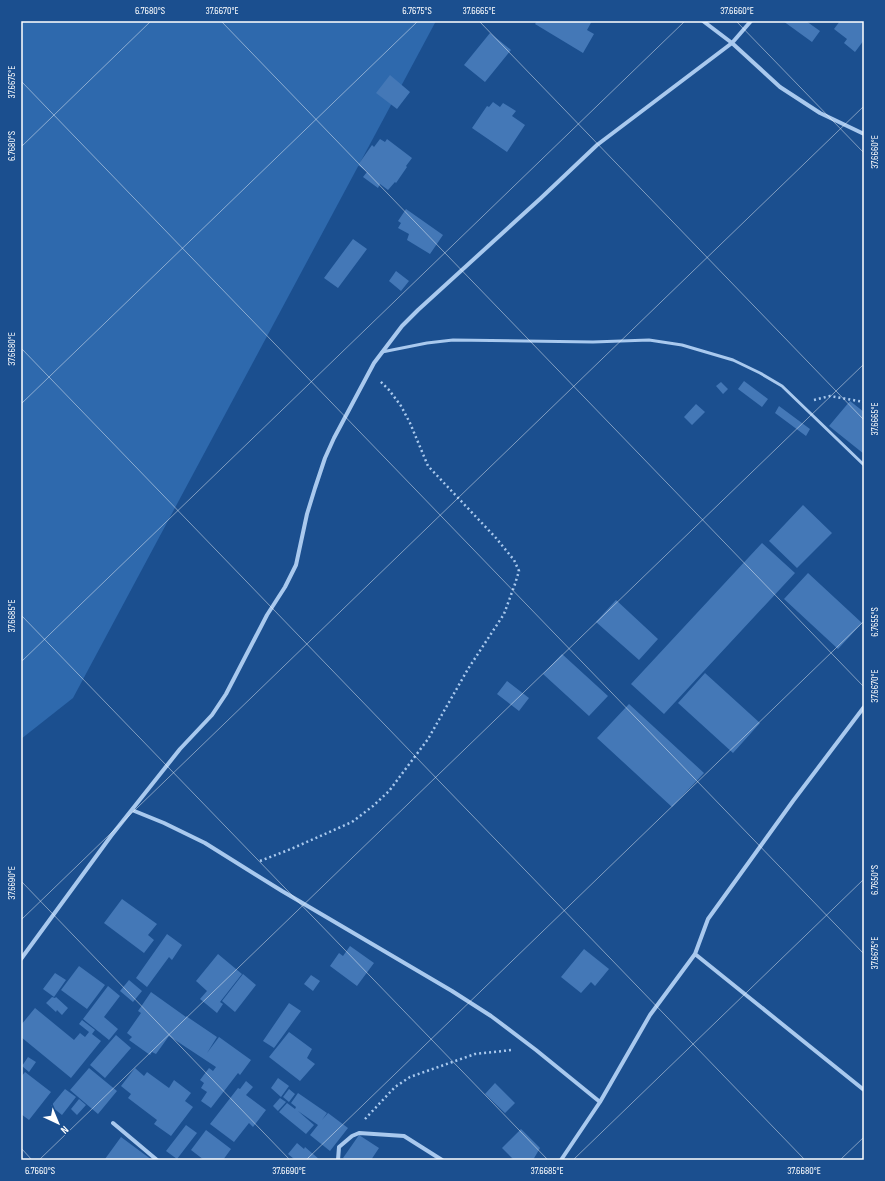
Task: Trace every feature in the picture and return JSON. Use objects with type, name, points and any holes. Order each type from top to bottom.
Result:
[{"type":"street","points":[[703,21],[732,43],[780,87],[820,113],[864,134]]},
{"type":"street","points":[[21,958],[132,810],[180,749],[212,715],[226,694],[267,615],[285,587],[296,565],[307,514],[324,458],[369,372],[402,326],[467,264],[541,198],[597,145],[732,43],[751,21]]},
{"type":"street","points":[[562,1160],[600,1102],[650,1015],[695,954],[708,919],[864,707]]},
{"type":"street","points":[[132,810],[183,831],[205,843],[282,891],[452,991],[491,1016],[600,1102]]},
{"type":"street","points":[[695,954],[864,1090]]},
{"type":"street","points":[[114,1123],[157,1160]]},
{"type":"street","points":[[338,1160],[339,1147],[352,1136],[359,1133],[404,1136],[442,1160]]},
{"type":"lane","points":[[382,352],[427,343],[454,340],[594,342],[649,340],[682,345],[733,360],[760,372],[782,386],[864,465]]},
{"type":"path","points":[[245,868],[352,822],[373,806],[389,791],[428,739],[468,669],[504,614],[519,571],[514,560],[496,538],[428,466],[402,406],[389,390],[369,372]]},
{"type":"path","points":[[801,405],[830,396],[864,402]]},
{"type":"path","points":[[352,1136],[353,1133],[395,1087],[410,1076],[475,1054],[509,1050],[536,1050]]},
{"type":"shaded area","points":[[21,21],[436,21],[73,698],[21,739]]},
{"type":"building","points":[[537,21],[592,21],[587,30],[594,34],[583,53],[535,24]]},
{"type":"building","points":[[783,21],[806,21],[820,31],[812,42]]},
{"type":"building","points":[[840,21],[864,21],[864,40],[855,52],[844,43],[847,39],[834,29]]},
{"type":"building","points":[[490,33],[511,50],[485,82],[464,65]]},
{"type":"building","points":[[390,75],[410,92],[397,109],[376,93]]},
{"type":"building","points":[[493,102],[500,107],[503,103],[516,111],[512,116],[525,125],[507,152],[472,128],[487,106],[489,107]]},
{"type":"building","points":[[380,139],[385,142],[387,139],[412,158],[396,183],[395,182],[388,190],[380,184],[378,188],[363,177],[367,172],[358,165],[372,145],[374,147]]},
{"type":"building","points":[[406,209],[443,235],[430,254],[407,240],[409,234],[398,228],[401,223],[398,221]]},
{"type":"building","points":[[353,239],[367,249],[338,288],[324,278]]},
{"type":"building","points":[[396,271],[409,281],[401,291],[389,281]]},
{"type":"building","points":[[744,381],[768,399],[762,407],[738,389]]},
{"type":"building","points":[[721,382],[728,389],[723,394],[716,386]]},
{"type":"building","points":[[850,401],[864,412],[864,454],[829,426]]},
{"type":"building","points":[[696,404],[705,412],[692,425],[684,417]]},
{"type":"building","points":[[779,406],[810,429],[806,436],[775,413]]},
{"type":"building","points":[[803,505],[832,533],[797,568],[769,541]]},
{"type":"building","points":[[762,543],[795,573],[664,714],[631,684]]},
{"type":"building","points":[[808,573],[862,623],[838,649],[784,599]]},
{"type":"building","points":[[616,600],[658,639],[639,660],[596,622]]},
{"type":"building","points":[[562,654],[608,696],[589,716],[543,674]]},
{"type":"building","points":[[705,673],[760,723],[733,753],[678,703]]},
{"type":"building","points":[[507,681],[529,698],[519,711],[497,694]]},
{"type":"building","points":[[629,704],[704,773],[672,807],[597,738]]},
{"type":"building","points":[[122,899],[157,924],[148,935],[154,940],[144,953],[104,923]]},
{"type":"building","points":[[167,934],[182,945],[172,960],[169,957],[147,987],[136,978]]},
{"type":"building","points":[[350,946],[374,963],[357,986],[330,966],[339,953],[343,956]]},
{"type":"building","points":[[584,949],[609,969],[595,986],[591,982],[581,993],[561,977]]},
{"type":"building","points":[[218,954],[242,974],[220,1002],[223,1004],[217,1013],[200,999],[207,991],[196,981]]},
{"type":"building","points":[[79,966],[105,985],[87,1009],[61,990]]},
{"type":"building","points":[[55,973],[66,980],[54,997],[43,989]]},
{"type":"building","points":[[243,974],[256,985],[235,1012],[222,1001]]},
{"type":"building","points":[[311,975],[320,981],[313,991],[304,984]]},
{"type":"building","points":[[129,980],[142,991],[133,1002],[120,991]]},
{"type":"building","points":[[108,986],[120,996],[104,1017],[118,1029],[109,1040],[83,1019]]},
{"type":"building","points":[[151,992],[217,1037],[207,1053],[219,1037],[251,1060],[240,1075],[238,1073],[211,1108],[201,1101],[207,1092],[201,1088],[204,1083],[200,1080],[209,1068],[213,1071],[216,1067],[169,1036],[156,1054],[152,1052],[150,1055],[129,1040],[132,1037],[127,1033],[141,1013],[138,1011]]},
{"type":"building","points":[[52,997],[56,997],[68,1008],[62,1015],[46,1003]]},
{"type":"building","points":[[289,1003],[301,1011],[274,1048],[263,1041]]},
{"type":"building","points":[[35,1008],[74,1040],[80,1033],[85,1037],[89,1032],[79,1024],[82,1020],[95,1030],[92,1034],[101,1041],[71,1078],[21,1037],[21,1025]]},
{"type":"building","points":[[289,1032],[312,1049],[307,1058],[315,1064],[300,1081],[269,1057]]},
{"type":"building","points":[[116,1035],[131,1048],[105,1078],[90,1065]]},
{"type":"building","points":[[28,1057],[36,1062],[29,1072],[22,1066]]},
{"type":"building","points":[[89,1068],[117,1091],[98,1114],[70,1090]]},
{"type":"building","points":[[135,1068],[144,1076],[147,1072],[169,1088],[174,1080],[191,1093],[185,1101],[193,1107],[171,1136],[154,1124],[157,1120],[128,1098],[131,1094],[121,1086]]},
{"type":"building","points":[[25,1072],[51,1092],[29,1120],[21,1114],[21,1077]]},
{"type":"building","points":[[278,1078],[289,1086],[281,1097],[271,1088]]},
{"type":"building","points":[[246,1081],[253,1087],[246,1095],[266,1110],[253,1127],[249,1123],[234,1142],[210,1124],[238,1088],[240,1089]]},
{"type":"building","points":[[495,1083],[515,1103],[505,1113],[485,1094]]},
{"type":"building","points":[[65,1089],[76,1097],[62,1115],[51,1106]]},
{"type":"building","points":[[289,1089],[295,1094],[289,1102],[283,1097]]},
{"type":"building","points":[[298,1093],[327,1113],[322,1120],[328,1113],[348,1128],[330,1151],[310,1135],[318,1125],[298,1111],[314,1125],[306,1134],[279,1112],[287,1103],[295,1109],[296,1107],[291,1103]]},
{"type":"building","points":[[280,1098],[286,1102],[278,1111],[273,1106]]},
{"type":"building","points":[[79,1099],[86,1105],[77,1115],[71,1109]]},
{"type":"building","points":[[186,1125],[197,1133],[177,1159],[166,1151]]},
{"type":"building","points":[[521,1129],[540,1148],[533,1160],[514,1160],[502,1148]]},
{"type":"building","points":[[206,1130],[231,1149],[223,1160],[204,1160],[191,1150]]},
{"type":"building","points":[[359,1135],[379,1148],[371,1160],[346,1160],[343,1158]]},
{"type":"building","points":[[121,1137],[152,1160],[105,1159]]},
{"type":"building","points":[[297,1143],[304,1149],[305,1147],[320,1160],[293,1160],[294,1159],[288,1154]]}]
